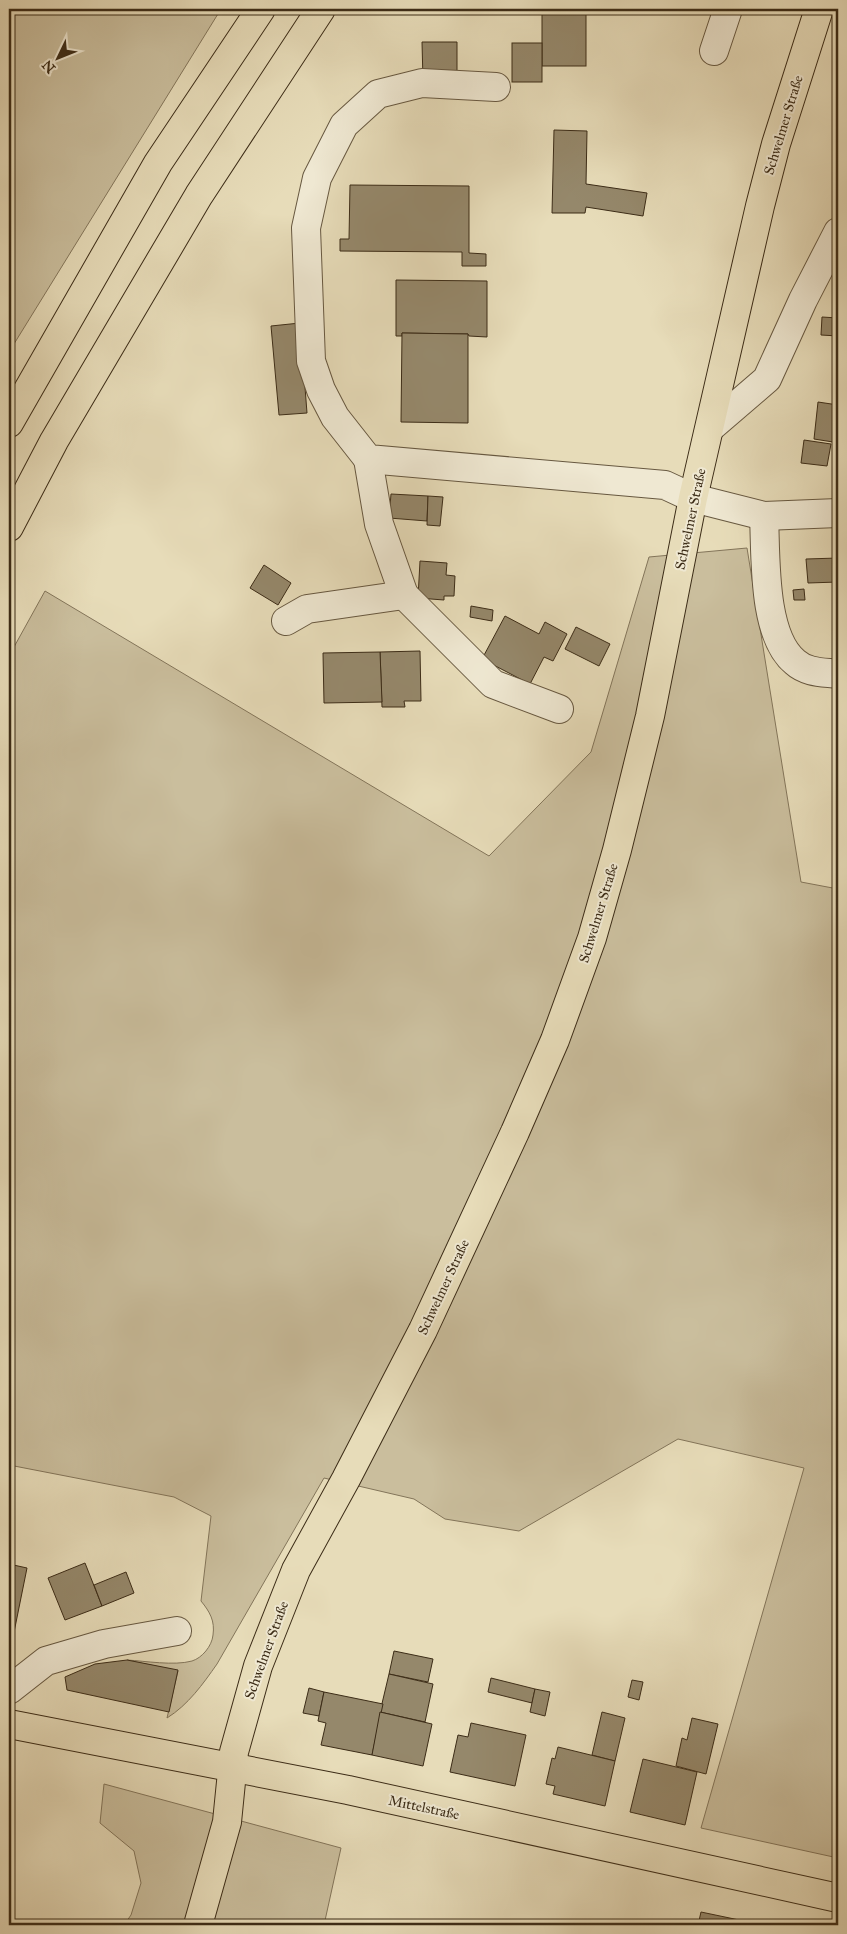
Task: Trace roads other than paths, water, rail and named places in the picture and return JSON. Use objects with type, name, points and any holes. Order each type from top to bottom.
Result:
[{"type":"main road","points":[[9,423],[158,163],[261,9]]},
{"type":"main road","points":[[9,526],[54,441],[199,195],[321,9]]},
{"type":"main road","name":"Schwelmer Straße","points":[[198,1925],[227,1822],[234,1752],[258,1666],[296,1570],[346,1479],[423,1330],[555,1040],[592,938],[617,850],[650,716],[693,498],[776,144],[819,9]]},
{"type":"main road","name":"Mittelstraße","points":[[9,1724],[348,1790],[838,1898]]},
{"type":"street","points":[[714,51],[728,9]]},
{"type":"street","points":[[496,87],[422,83],[378,94],[344,125],[317,178],[306,228],[311,362],[321,390],[336,417],[368,459],[378,524],[404,595],[493,684],[559,709]]},
{"type":"street","points":[[710,428],[767,380],[803,300],[838,232]]},
{"type":"street","points":[[368,459],[665,485],[693,498],[764,516],[838,513]]},
{"type":"street","points":[[764,516],[769,605],[780,644],[794,662],[811,671],[838,674]]},
{"type":"street","points":[[286,621],[307,609],[404,595]]},
{"type":"street","points":[[9,1690],[46,1661],[104,1644],[177,1631]]}]
